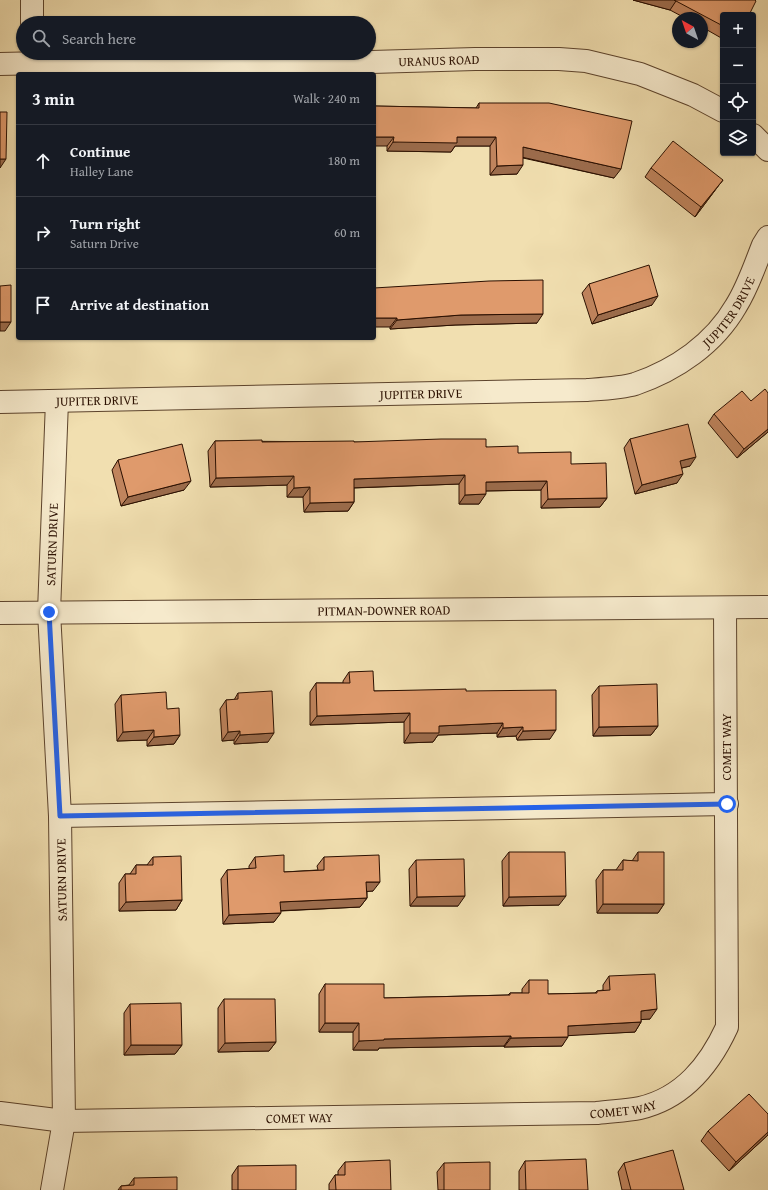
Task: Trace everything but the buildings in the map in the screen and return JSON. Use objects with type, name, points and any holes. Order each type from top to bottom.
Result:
[{"type":"street","points":[[32,0],[32,16]]},
{"type":"street","name":"URANUS ROAD","points":[[153,60],[337,63],[475,59],[559,59],[586,61],[640,74],[693,95],[720,109]]},
{"type":"street","name":"URANUS ROAD","points":[[0,64],[20,60]]},
{"type":"street","points":[[756,138],[768,150]]},
{"type":"street","name":"JUPITER DRIVE","points":[[0,402],[587,390],[634,385],[675,367],[707,342],[723,326],[737,305],[763,245],[768,237]]},
{"type":"street","name":"SATURN DRIVE","points":[[52,1190],[64,1121],[60,816],[49,612],[57,401]]},
{"type":"street","name":"PITMAN-DOWNER ROAD","points":[[0,613],[768,607]]},
{"type":"street","name":"COMET WAY","points":[[0,1113],[64,1121],[597,1113],[639,1108],[664,1099],[683,1088],[704,1066],[718,1047],[727,1027],[725,608]]},
{"type":"street","points":[[60,816],[727,804]]},
{"type":"route","points":[[49,612],[60,816],[727,804]]}]
